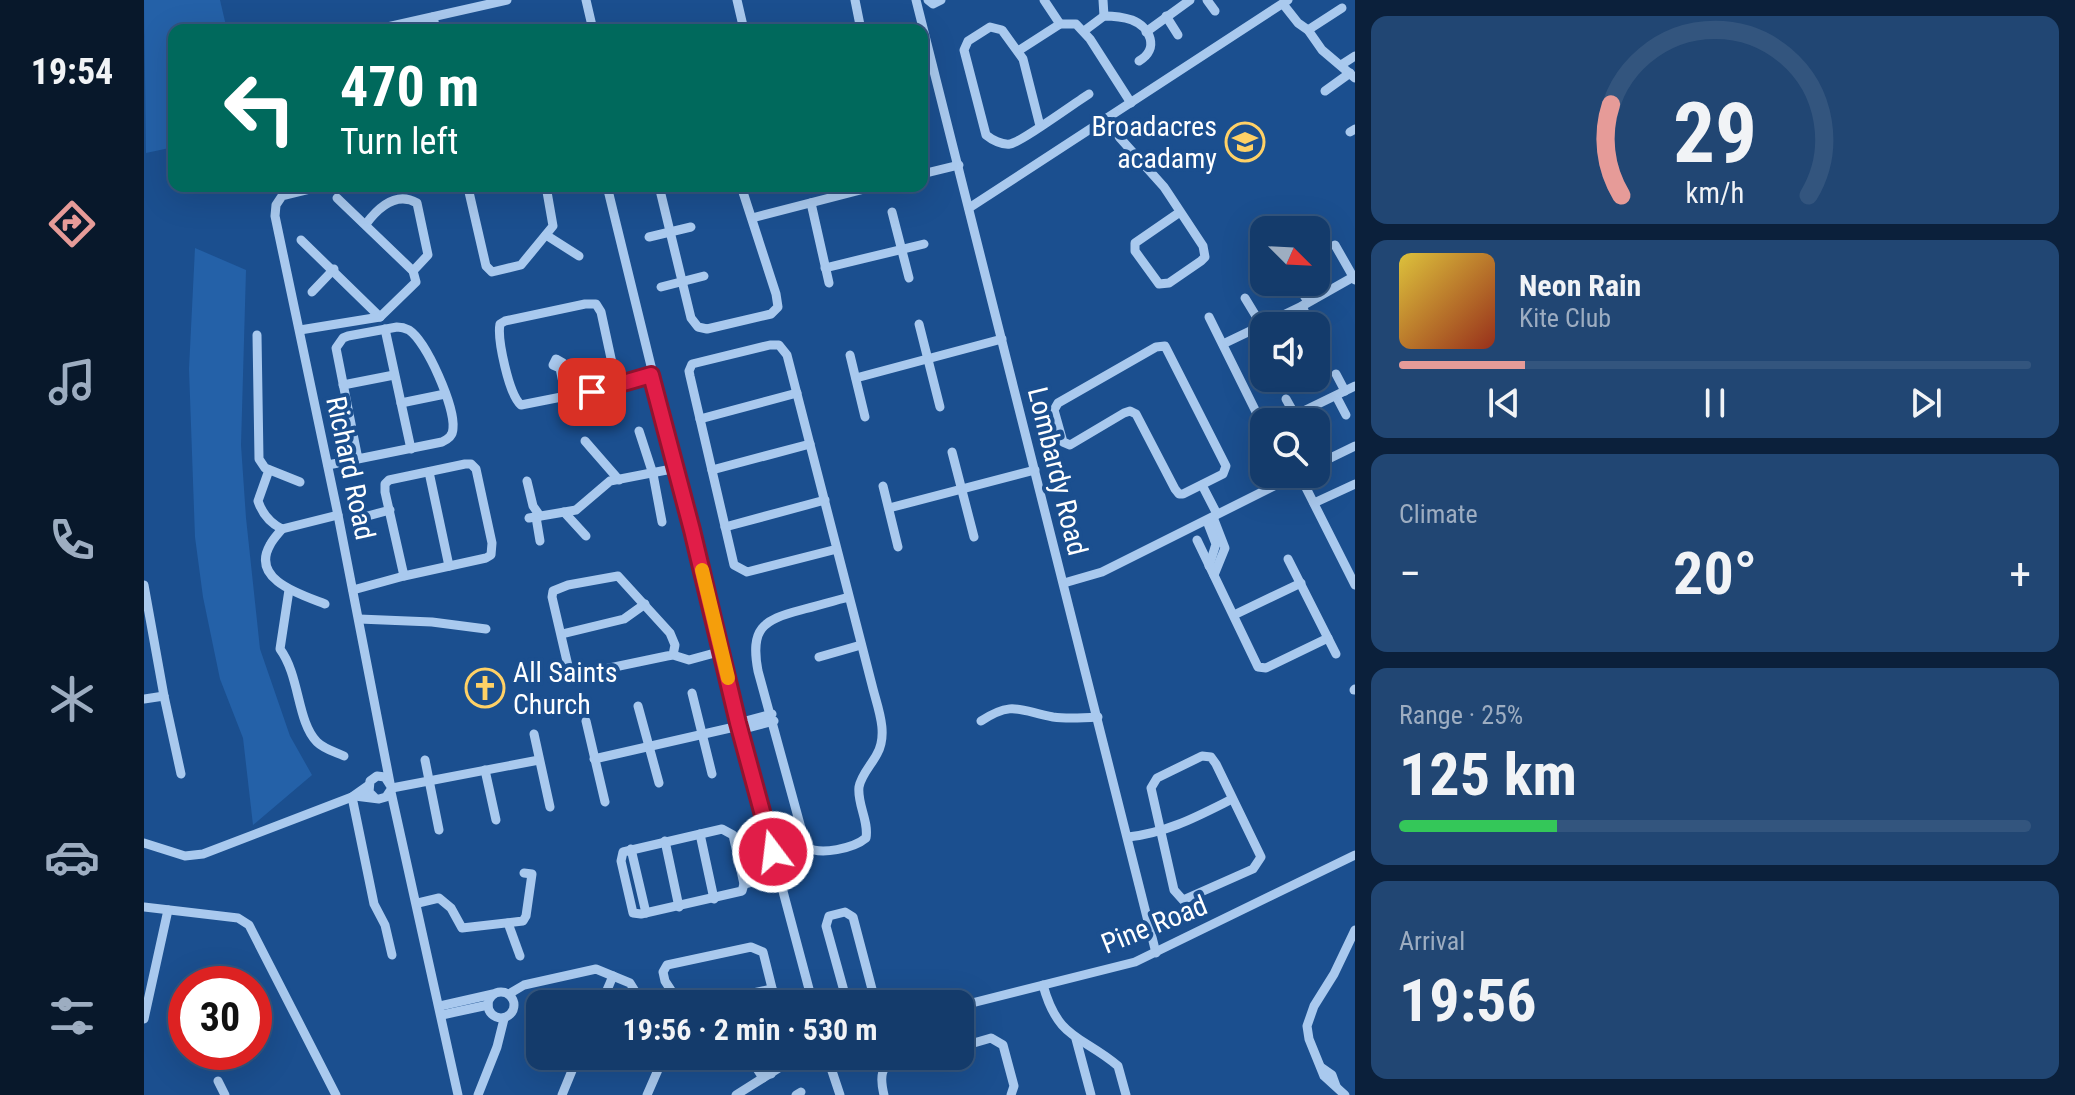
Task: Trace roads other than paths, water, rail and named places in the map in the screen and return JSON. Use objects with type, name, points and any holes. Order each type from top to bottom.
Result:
[{"type":"street","points":[[401,24],[507,0]]},
{"type":"street","points":[[586,0],[592,24]]},
{"type":"street","points":[[737,0],[743,24]]},
{"type":"street","points":[[855,0],[860,24]]},
{"type":"street","name":"Lombardy Road","points":[[916,0],[922,24]]},
{"type":"street","points":[[928,0],[933,4],[941,0]]},
{"type":"street","points":[[1044,0],[1060,24]]},
{"type":"street","points":[[1103,0],[1104,16]]},
{"type":"street","points":[[1146,32],[1190,0]]},
{"type":"street","points":[[1207,0],[1215,11]]},
{"type":"street","points":[[969,208],[1286,2],[1298,23],[1308,30],[1322,50],[1353,75],[1325,91]]},
{"type":"street","points":[[1308,30],[1342,8]]},
{"type":"street","points":[[1084,31],[1104,16],[1133,20],[1146,32],[1152,48],[1139,61]]},
{"type":"street","points":[[1166,16],[1178,35]]},
{"type":"street","points":[[433,17],[435,24]]},
{"type":"street","points":[[1018,51],[1060,24],[1074,23],[1084,31],[1131,103]]},
{"type":"street","points":[[1040,126],[1026,69],[1018,51],[1002,30],[995,26],[964,45],[988,138],[1011,144],[1040,126],[1089,94]]},
{"type":"street","name":"Lombardy Road","points":[[928,46],[1131,837],[1156,953]]},
{"type":"street","points":[[1341,65],[1355,56]]},
{"type":"street","points":[[1107,118],[1120,138],[1164,187],[1180,212],[1206,255],[1169,283],[1159,284],[1135,251],[1135,243],[1180,212]]},
{"type":"street","points":[[928,173],[959,165]]},
{"type":"street","name":"Richard Road","points":[[296,192],[279,199],[275,216],[359,619],[381,747],[418,903],[458,1095]]},
{"type":"street","points":[[469,192],[486,266],[491,271],[521,265],[546,235],[554,221],[547,192]]},
{"type":"street","points":[[608,192],[739,726],[809,990]]},
{"type":"street","points":[[660,192],[692,322],[700,328],[726,325],[774,312],[778,307],[743,192]]},
{"type":"street","points":[[752,218],[853,192]]},
{"type":"street","points":[[337,198],[415,275]]},
{"type":"street","points":[[300,330],[380,317],[412,287],[428,251],[417,203],[409,199],[385,203],[366,224]]},
{"type":"street","points":[[811,203],[829,283]]},
{"type":"street","points":[[892,212],[909,278]]},
{"type":"street","points":[[649,237],[691,227]]},
{"type":"street","points":[[546,235],[579,256]]},
{"type":"street","points":[[301,240],[380,317]]},
{"type":"street","points":[[825,268],[924,244]]},
{"type":"street","points":[[1289,312],[1354,278],[1335,245]]},
{"type":"street","points":[[312,292],[334,269]]},
{"type":"street","points":[[661,287],[704,276]]},
{"type":"street","points":[[1302,296],[1307,312]]},
{"type":"street","points":[[1245,298],[1251,312]]},
{"type":"street","points":[[617,386],[601,312],[596,304],[502,322],[499,336],[513,395],[518,403],[527,406],[617,386],[651,375]]},
{"type":"street","points":[[1209,317],[1254,408]]},
{"type":"street","points":[[919,324],[940,407]]},
{"type":"street","points":[[328,465],[411,449],[442,442],[451,436],[453,426],[441,381],[413,333],[397,327],[348,336],[337,346],[336,355],[358,459]]},
{"type":"street","points":[[385,329],[411,449]]},
{"type":"street","points":[[1223,344],[1250,331]]},
{"type":"street","points":[[257,335],[258,454],[269,470],[300,482]]},
{"type":"street","points":[[856,378],[1002,339]]},
{"type":"street","points":[[837,549],[744,572],[733,562],[689,371],[692,364],[779,345],[787,355],[825,500],[883,732],[880,750],[859,787],[867,828],[864,840],[819,851],[807,847],[755,657],[757,640],[763,627],[777,616],[849,597]]},
{"type":"street","points":[[1165,346],[1225,461],[1223,474],[1202,485],[1183,494],[1177,492],[1141,421],[1133,412],[1124,413],[1068,445],[1062,440],[1054,410],[1056,404],[1156,347],[1165,346]]},
{"type":"street","points":[[850,355],[865,417]]},
{"type":"street","points":[[560,368],[566,397]]},
{"type":"street","points":[[1336,374],[1346,415]]},
{"type":"street","points":[[343,385],[394,375]]},
{"type":"street","points":[[1314,408],[1355,386]]},
{"type":"street","points":[[700,419],[797,393]]},
{"type":"street","points":[[401,403],[445,394]]},
{"type":"street","points":[[1286,399],[1292,408]]},
{"type":"street","points":[[639,431],[653,474],[662,522]]},
{"type":"street","points":[[585,441],[619,480]]},
{"type":"street","points":[[712,470],[810,444]]},
{"type":"street","points":[[1330,458],[1355,446]]},
{"type":"street","points":[[952,452],[974,537]]},
{"type":"street","points":[[353,590],[489,557],[493,551],[492,543],[474,466],[465,464],[387,481],[384,488],[404,576]]},
{"type":"street","points":[[535,517],[576,510],[610,481],[677,468]]},
{"type":"street","points":[[269,470],[258,501],[266,517],[282,529]]},
{"type":"street","points":[[889,508],[1035,470]]},
{"type":"street","points":[[429,472],[449,566]]},
{"type":"street","points":[[527,481],[540,541]]},
{"type":"street","points":[[1202,485],[1225,548],[1212,571]]},
{"type":"street","points":[[1314,503],[1352,485],[1355,498]]},
{"type":"street","points":[[883,486],[898,547]]},
{"type":"street","points":[[1064,583],[1102,572],[1270,488]]},
{"type":"street","points":[[1306,488],[1355,585]]},
{"type":"street","points":[[725,527],[825,500]]},
{"type":"street","points":[[364,517],[390,510]]},
{"type":"street","points":[[564,512],[586,536]]},
{"type":"street","points":[[325,604],[289,590],[274,578],[268,564],[268,549],[282,529],[338,515]]},
{"type":"street","points":[[1197,540],[1262,669],[1328,638]]},
{"type":"street","points":[[1288,559],[1336,654]]},
{"type":"street","points":[[673,655],[674,640],[625,581],[614,575],[559,587],[552,594],[569,670],[576,675],[673,655],[689,660],[722,651]]},
{"type":"street","points":[[1234,615],[1301,583]]},
{"type":"street","points":[[144,585],[181,774]]},
{"type":"street","points":[[289,590],[280,649],[292,667],[310,733],[319,744],[344,756]]},
{"type":"street","points":[[562,634],[624,619],[645,604]]},
{"type":"street","points":[[359,619],[432,622],[486,629]]},
{"type":"street","points":[[819,657],[861,645]]},
{"type":"street","points":[[692,693],[712,774]]},
{"type":"street","points":[[144,699],[164,696]]},
{"type":"street","points":[[638,706],[659,783]]},
{"type":"street","points":[[981,721],[996,712],[1014,707],[1053,717],[1098,717]]},
{"type":"street","points":[[594,759],[773,718]]},
{"type":"street","points":[[586,721],[605,802]]},
{"type":"street","points":[[534,734],[550,807]]},
{"type":"street","name":"Richard Road","points":[[371,781],[379,766],[381,747]]},
{"type":"street","points":[[1205,755],[1213,759],[1232,799],[1260,852],[1260,861],[1253,869],[1190,899],[1178,897],[1159,832],[1152,784],[1157,778],[1205,755]]},
{"type":"street","points":[[425,760],[439,830]]},
{"type":"street","points":[[354,797],[377,798],[391,787],[539,760]]},
{"type":"street","points":[[485,770],[496,820]]},
{"type":"street","points":[[144,843],[176,854],[196,856],[354,797],[371,781],[385,777],[391,787]]},
{"type":"street","points":[[371,781],[369,792],[395,813]]},
{"type":"street","points":[[354,797],[374,904],[385,925],[392,955]]},
{"type":"street","points":[[1131,837],[1159,832],[1232,799]]},
{"type":"street","points":[[728,830],[733,835],[744,884],[738,894],[635,914],[620,855],[631,849],[700,834],[728,830]]},
{"type":"street","points":[[700,834],[714,899]]},
{"type":"street","points":[[665,841],[679,907]]},
{"type":"street","points":[[738,856],[772,848]]},
{"type":"street","name":"Pine Road","points":[[974,1002],[1135,962],[1355,855]]},
{"type":"street","points":[[418,903],[439,898],[451,908],[462,928],[523,921],[532,874],[524,873]]},
{"type":"street","points":[[744,884],[766,879]]},
{"type":"street","points":[[144,907],[238,918],[249,925],[336,1095]]},
{"type":"street","points":[[144,1019],[168,910]]},
{"type":"street","points":[[845,912],[852,914],[874,998],[853,997],[844,991],[826,926],[829,916],[845,912]]},
{"type":"street","points":[[508,923],[520,956]]},
{"type":"street","points":[[1345,1095],[1326,1080],[1307,1034],[1309,1017],[1355,930]]},
{"type":"street","points":[[671,990],[663,972],[667,965],[745,947],[761,949],[772,989],[767,990]]},
{"type":"street","points":[[509,994],[524,985],[593,970],[630,983],[634,990]]},
{"type":"street","points":[[607,990],[613,976]]},
{"type":"street","points":[[1043,985],[1053,1016],[1076,1039],[1118,1066],[1126,1095]]},
{"type":"street","points":[[441,1010],[501,992],[509,994],[514,1001],[514,1010],[504,1019],[497,1047],[478,1095]]},
{"type":"street","points":[[488,1005],[493,994]]},
{"type":"street","points":[[441,1010],[488,1005]]},
{"type":"street","points":[[488,1005],[495,1017],[504,1019]]},
{"type":"street","points":[[974,1043],[991,1038],[1003,1045],[1014,1086],[1011,1095]]},
{"type":"street","points":[[1076,1039],[1091,1095]]},
{"type":"street","points":[[562,1095],[572,1070]]},
{"type":"street","points":[[647,1095],[658,1070]]},
{"type":"street","points":[[762,1070],[767,1076]]},
{"type":"street","points":[[765,1070],[767,1076]]},
{"type":"street","points":[[736,1095],[776,1070]]},
{"type":"street","points":[[831,1070],[837,1093]]},
{"type":"street","points":[[882,1070],[880,1075],[884,1095]]},
{"type":"street","points":[[218,1081],[225,1095]]},
{"type":"place","name":"Broadacres acadamy","points":[[1245,142]]},
{"type":"place","name":"All Saints Church","points":[[485,688]]}]
